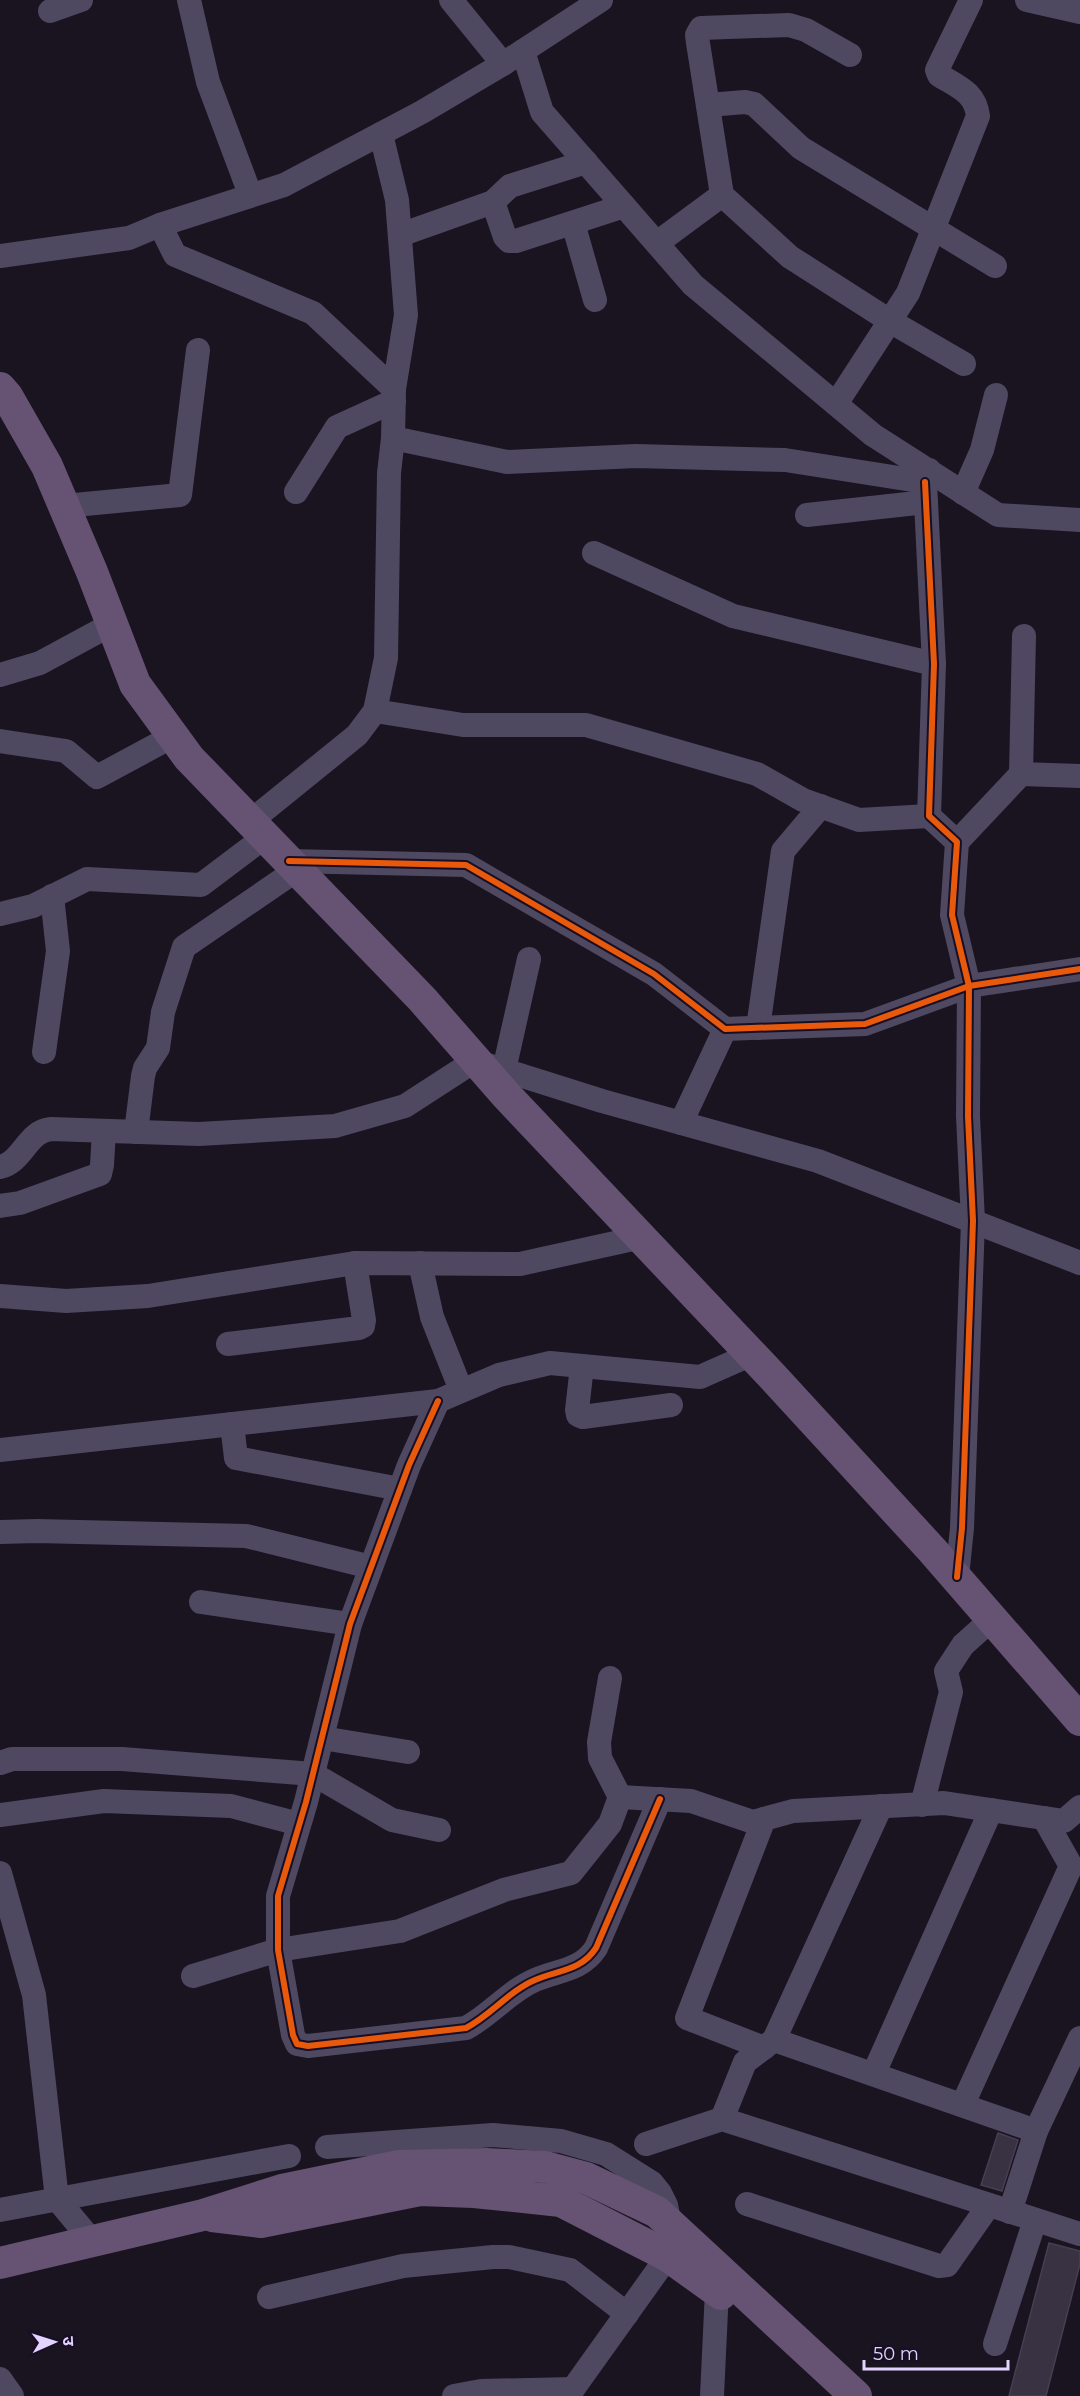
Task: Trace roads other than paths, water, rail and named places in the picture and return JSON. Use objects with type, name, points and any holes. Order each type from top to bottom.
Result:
[{"type":"main road","points":[[0,388],[7,396],[47,466],[135,684],[189,758],[486,1064],[642,1237],[957,1577],[1080,1720]]},
{"type":"main road","points":[[0,2263],[203,2215],[282,2190],[399,2166],[486,2163],[545,2167],[586,2178],[657,2212],[857,2396]]},
{"type":"main road","points":[[203,2215],[261,2222],[420,2190],[474,2192],[561,2201],[668,2256],[717,2290],[788,2351],[857,2396]]},
{"type":"street","points":[[50,12],[81,0]]},
{"type":"street","points":[[189,0],[208,82],[250,194]]},
{"type":"street","points":[[451,0],[513,57],[542,112],[693,285],[873,435],[927,485],[934,664],[929,816]]},
{"type":"street","points":[[0,256],[129,238],[250,194],[284,185],[381,134],[513,57],[601,0]]},
{"type":"street","points":[[836,404],[908,293],[978,116],[976,102],[939,75],[937,70],[971,0]]},
{"type":"street","points":[[1027,0],[1080,12]]},
{"type":"street","points":[[849,55],[806,30],[789,25],[701,28],[697,35],[722,195],[790,257],[890,321],[964,364]]},
{"type":"street","points":[[708,105],[745,102],[754,104],[801,148],[994,266]]},
{"type":"street","points":[[0,914],[33,906],[87,879],[201,885],[357,735],[375,711],[386,658],[394,395],[406,315],[397,200],[381,134]]},
{"type":"street","points":[[400,235],[493,202],[510,186],[586,162]]},
{"type":"street","points":[[657,243],[722,195]]},
{"type":"street","points":[[493,202],[505,237],[509,241],[516,242],[624,206]]},
{"type":"street","points":[[573,223],[595,300]]},
{"type":"street","points":[[160,225],[175,255],[313,313],[394,395]]},
{"type":"street","points":[[64,506],[180,495],[198,350]]},
{"type":"street","points":[[296,492],[337,427],[394,395]]},
{"type":"street","points":[[963,493],[982,450],[996,395]]},
{"type":"street","points":[[393,438],[507,462],[636,456],[786,460],[963,493],[998,515],[1079,526]]},
{"type":"street","points":[[807,515],[927,485]]},
{"type":"street","points":[[594,553],[733,615],[934,664]]},
{"type":"street","points":[[0,675],[40,663],[112,624]]},
{"type":"street","points":[[957,1577],[962,1528],[974,1221],[968,1116],[969,986],[952,915],[957,842],[1022,774],[1024,636]]},
{"type":"street","points":[[375,711],[463,725],[586,725],[757,774],[803,800],[860,820],[929,816],[957,842]]},
{"type":"street","points":[[0,741],[66,751],[97,777],[173,736]]},
{"type":"street","points":[[1022,774],[1080,776]]},
{"type":"street","points":[[758,1028],[783,851],[821,806]]},
{"type":"street","points":[[136,1132],[145,1068],[158,1048],[163,1012],[184,946],[293,865],[466,865],[654,974],[725,1029],[865,1024],[969,986],[1080,969]]},
{"type":"street","points":[[44,1052],[58,951],[52,896]]},
{"type":"street","points":[[0,1167],[14,1161],[42,1130],[199,1134],[335,1126],[405,1106],[486,1064],[529,959]]},
{"type":"street","points":[[681,1123],[725,1029]]},
{"type":"street","points":[[486,1064],[681,1123],[818,1161],[1080,1263]]},
{"type":"street","points":[[0,1206],[20,1203],[100,1174],[104,1131]]},
{"type":"street","points":[[0,1296],[66,1301],[148,1296],[355,1263],[520,1264],[642,1237]]},
{"type":"street","points":[[228,1344],[363,1326],[355,1263]]},
{"type":"street","points":[[420,1263],[432,1317],[461,1390]]},
{"type":"street","points":[[0,1450],[438,1401],[499,1375],[550,1363],[700,1377],[752,1354]]},
{"type":"street","points":[[582,1366],[578,1415],[583,1417],[671,1405]]},
{"type":"street","points":[[438,1401],[400,1489],[350,1624],[313,1774],[278,1896],[278,1950],[293,2035],[297,2044],[308,2046],[465,2028],[478,2021],[524,1986],[588,1959],[596,1948],[660,1799]]},
{"type":"street","points":[[232,1424],[236,1458],[400,1489]]},
{"type":"street","points":[[0,1532],[246,1536],[371,1566]]},
{"type":"street","points":[[201,1602],[350,1624]]},
{"type":"street","points":[[922,1804],[951,1692],[946,1671],[963,1645],[992,1619]]},
{"type":"street","points":[[193,1976],[278,1950],[400,1931],[504,1890],[571,1873],[610,1824],[620,1797],[600,1758],[599,1742],[610,1678]]},
{"type":"street","points":[[322,1738],[408,1752]]},
{"type":"street","points":[[0,1762],[12,1759],[122,1759],[313,1774],[392,1820],[439,1830]]},
{"type":"street","points":[[620,1797],[691,1801],[753,1822],[792,1811],[944,1803],[1064,1821],[1080,1807]]},
{"type":"street","points":[[0,1815],[104,1801],[231,1806],[299,1824]]},
{"type":"street","points":[[722,2119],[746,2062],[769,2044],[881,1806]]},
{"type":"street","points":[[874,2073],[991,1810]]},
{"type":"street","points":[[963,2104],[1075,1868],[1044,1818]]},
{"type":"street","points":[[764,1819],[687,2018],[769,2044],[874,2073],[1036,2131]]},
{"type":"street","points":[[0,1873],[34,1995],[57,2199],[92,2241]]},
{"type":"street","points":[[747,2204],[939,2266],[947,2265],[1000,2209],[1080,2038]]},
{"type":"street","points":[[646,2144],[722,2119],[1080,2235]]},
{"type":"street","points":[[327,2148],[493,2135],[561,2141],[606,2154],[652,2183],[660,2193],[666,2205],[672,2235],[668,2256],[570,2392],[481,2391],[454,2396]]},
{"type":"street","points":[[0,2210],[289,2156]]},
{"type":"street","points":[[995,2344],[1035,2220]]},
{"type":"street","points":[[269,2297],[403,2266],[509,2257],[570,2270],[627,2314]]},
{"type":"street","points":[[712,2396],[717,2290]]},
{"type":"street","points":[[0,2379],[12,2396]]}]
